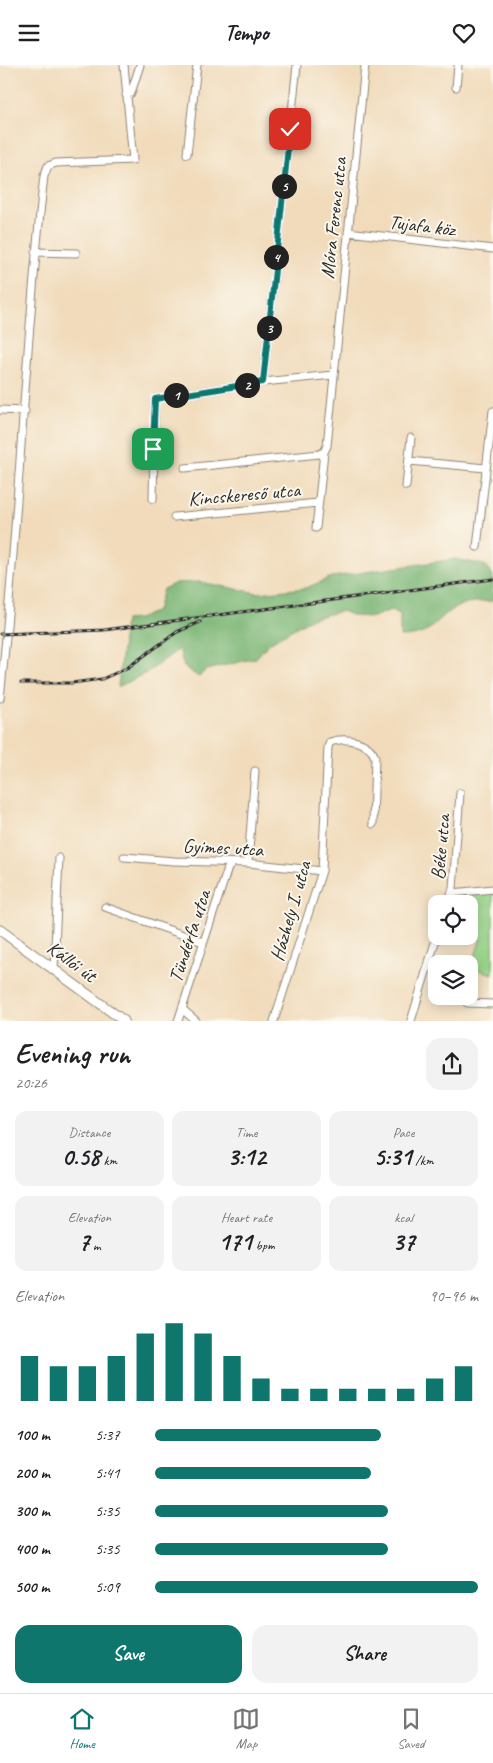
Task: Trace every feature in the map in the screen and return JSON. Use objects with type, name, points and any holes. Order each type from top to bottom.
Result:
[{"type":"main road","name":"Kállói út","points":[[0,930],[124,1021]]},
{"type":"street","points":[[0,698],[25,411],[35,252],[44,176],[48,166],[56,163],[133,160],[124,65]]},
{"type":"street","points":[[126,95],[131,93],[140,65]]},
{"type":"street","points":[[187,154],[197,65]]},
{"type":"street","points":[[263,382],[297,65]]},
{"type":"street","name":"Móra Ferenc utca","points":[[316,528],[324,452],[327,446],[365,65]]},
{"type":"street","points":[[456,87],[458,65]]},
{"type":"street","name":"Tujafa köz","points":[[348,232],[493,249]]},
{"type":"street","points":[[35,252],[76,253]]},
{"type":"street","points":[[153,499],[155,399],[263,382],[333,375]]},
{"type":"street","points":[[0,410],[25,411]]},
{"type":"street","points":[[477,547],[493,411]]},
{"type":"street","points":[[406,486],[411,438]]},
{"type":"street","points":[[185,468],[324,452]]},
{"type":"street","points":[[409,461],[486,468]]},
{"type":"street","name":"Kincskereső utca","points":[[174,517],[318,503]]},
{"type":"street","name":"Házhely I. utca","points":[[274,1021],[322,871],[328,747],[330,742],[337,740],[365,743],[372,749],[375,757],[373,824]]},
{"type":"street","points":[[248,863],[254,771]]},
{"type":"street","name":"Béke utca","points":[[452,893],[460,793]]},
{"type":"street","name":"Gyimes utca","points":[[124,857],[248,863],[322,871]]},
{"type":"street","points":[[54,970],[58,858]]},
{"type":"street","name":"Tündérfa utca","points":[[178,1021],[228,868],[233,863]]},
{"type":"street","points":[[452,893],[493,889]]},
{"type":"street","points":[[105,907],[203,942]]},
{"type":"street","points":[[411,1021],[434,945]]},
{"type":"street","points":[[478,1003],[493,1004]]},
{"type":"street","points":[[182,1009],[196,1021]]},
{"type":"green space","points":[[455,559],[485,565],[493,576],[493,601],[463,604],[450,611],[427,631],[420,634],[400,637],[400,614],[391,610],[373,617],[354,616],[342,611],[312,618],[269,643],[256,658],[206,670],[199,677],[184,667],[179,649],[148,672],[118,687],[125,620],[138,619],[157,611],[163,589],[176,583],[200,582],[258,593],[306,588],[332,577]]},
{"type":"green space","points":[[493,892],[493,974],[478,969],[478,955],[475,955],[481,939],[478,938],[478,895],[464,895]]},
{"type":"railway","points":[[0,634],[104,630],[493,579]]},
{"type":"railway","points":[[21,683],[72,683],[102,679],[127,668],[177,632],[200,622]]},
{"type":"route","points":[[153,449],[155,399],[263,382],[290,129]]}]
